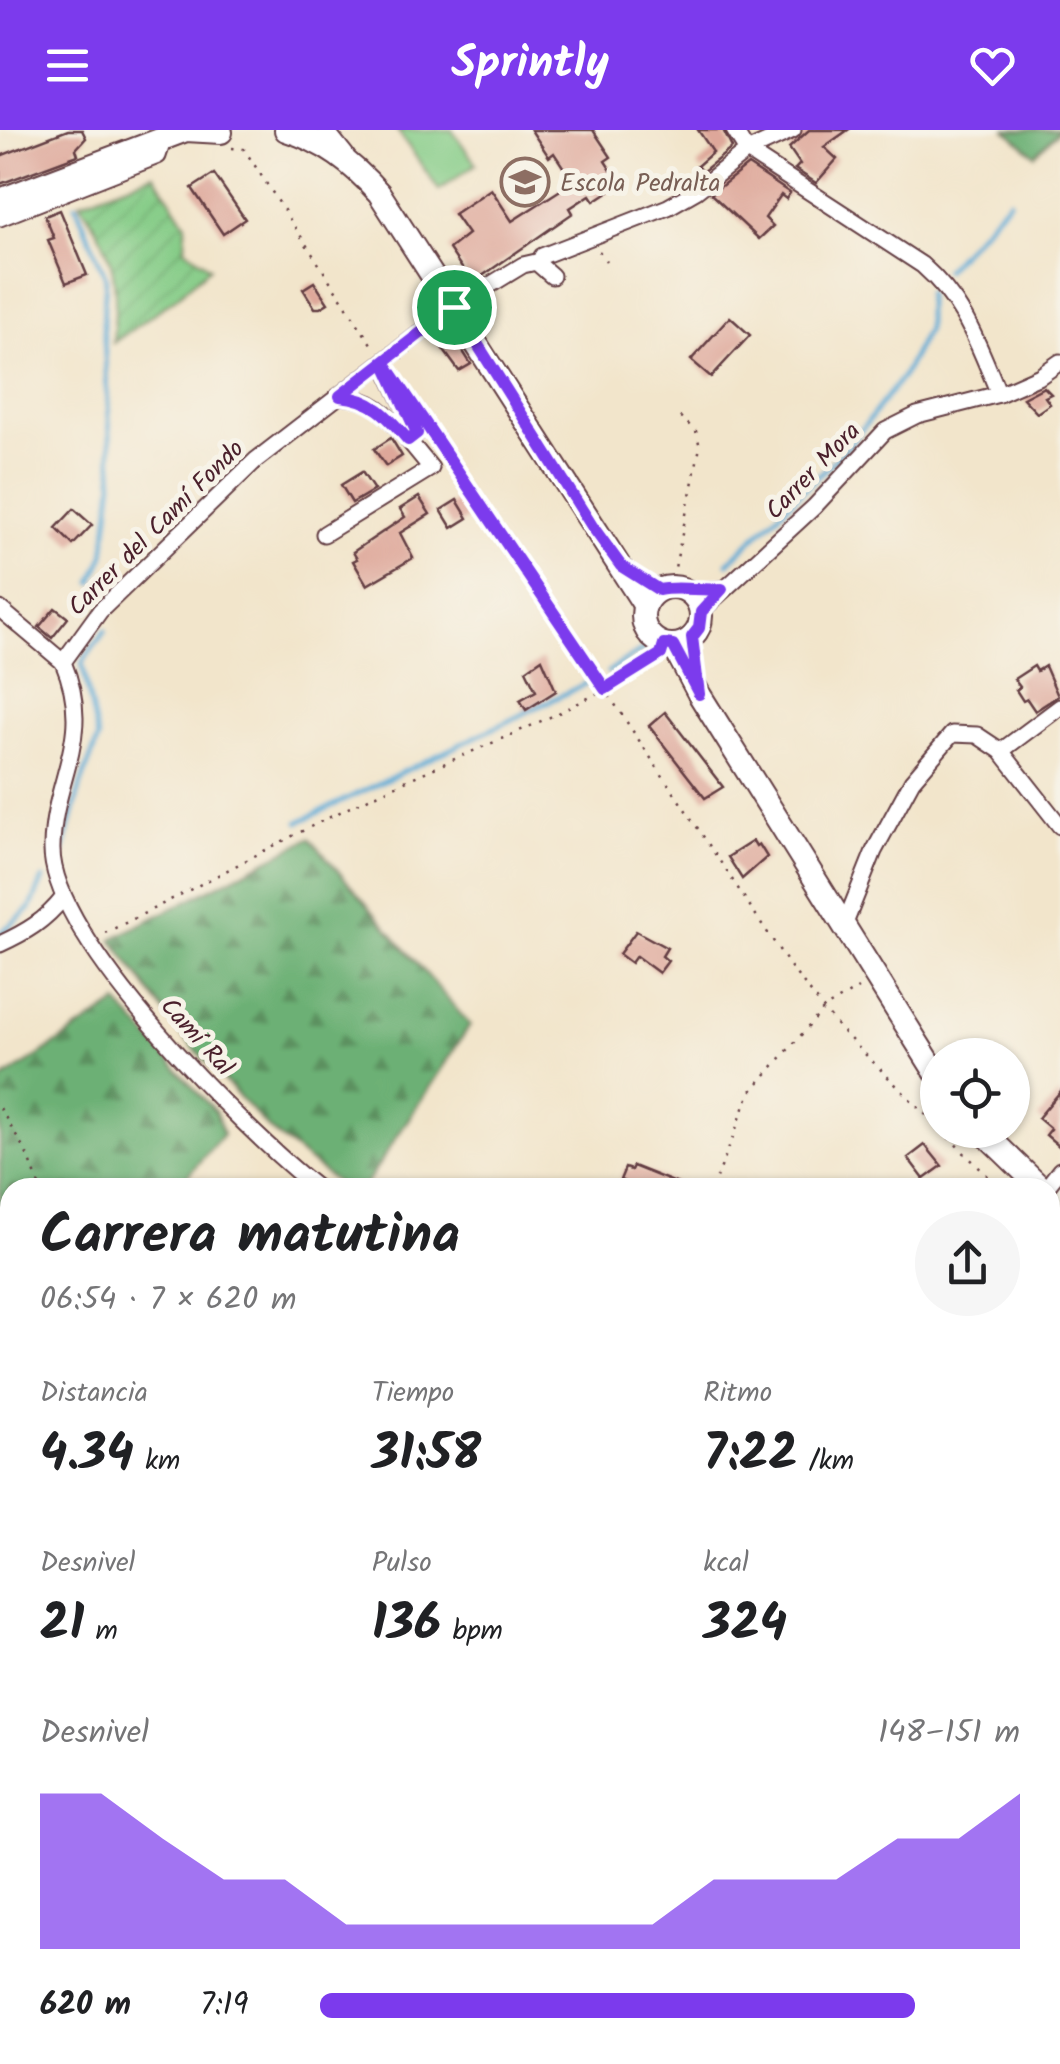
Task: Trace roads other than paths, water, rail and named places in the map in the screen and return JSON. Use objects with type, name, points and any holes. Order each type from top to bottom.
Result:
[{"type":"street","points":[[287,130],[312,139],[354,166]]},
{"type":"street","points":[[326,130],[406,230],[621,566],[673,597],[699,628],[676,642],[650,635],[645,626],[673,597]]},
{"type":"street","points":[[734,130],[747,150],[922,265],[946,286],[958,303],[998,394]]},
{"type":"street","points":[[542,256],[668,206],[696,191],[747,150],[793,130]]},
{"type":"street","points":[[0,218],[43,192],[178,133],[232,135]]},
{"type":"street","points":[[0,200],[43,192]]},
{"type":"street","name":"Carrer del Camí Fondo","points":[[62,662],[100,611],[256,460],[454,307],[523,265],[536,262],[552,276]]},
{"type":"street","points":[[384,362],[417,433],[408,440]]},
{"type":"street","name":"Carrer Mora","points":[[673,597],[722,589],[740,577],[814,507],[885,431],[917,415],[998,394],[1040,376],[1060,362]]},
{"type":"street","points":[[324,534],[430,468],[384,411],[362,398],[340,396]]},
{"type":"street","points":[[0,609],[62,662],[72,685],[75,707],[74,735],[53,826],[51,852],[63,898],[50,916],[31,930],[0,944]]},
{"type":"street","points":[[676,642],[699,694],[920,1047]]},
{"type":"street","points":[[1000,751],[1060,706]]},
{"type":"street","points":[[844,926],[874,851],[912,780],[952,734],[977,735],[1000,751],[1060,826]]},
{"type":"street","name":"Camí Ral","points":[[63,898],[119,985],[233,1113],[306,1178]]},
{"type":"street","points":[[1001,1148],[1032,1178]]},
{"type":"waterway","points":[[945,270],[1010,200]]},
{"type":"waterway","points":[[76,205],[106,278],[103,323],[113,483],[104,555],[92,582]]},
{"type":"waterway","points":[[728,563],[849,446],[903,376],[927,329],[927,292]]},
{"type":"waterway","points":[[63,852],[98,739],[82,663],[105,631]]},
{"type":"waterway","points":[[608,672],[649,646]]},
{"type":"waterway","points":[[299,822],[585,684]]},
{"type":"waterway","points":[[0,933],[30,909],[43,879]]},
{"type":"place","name":"Escola Pedralta","points":[[525,182]]}]
